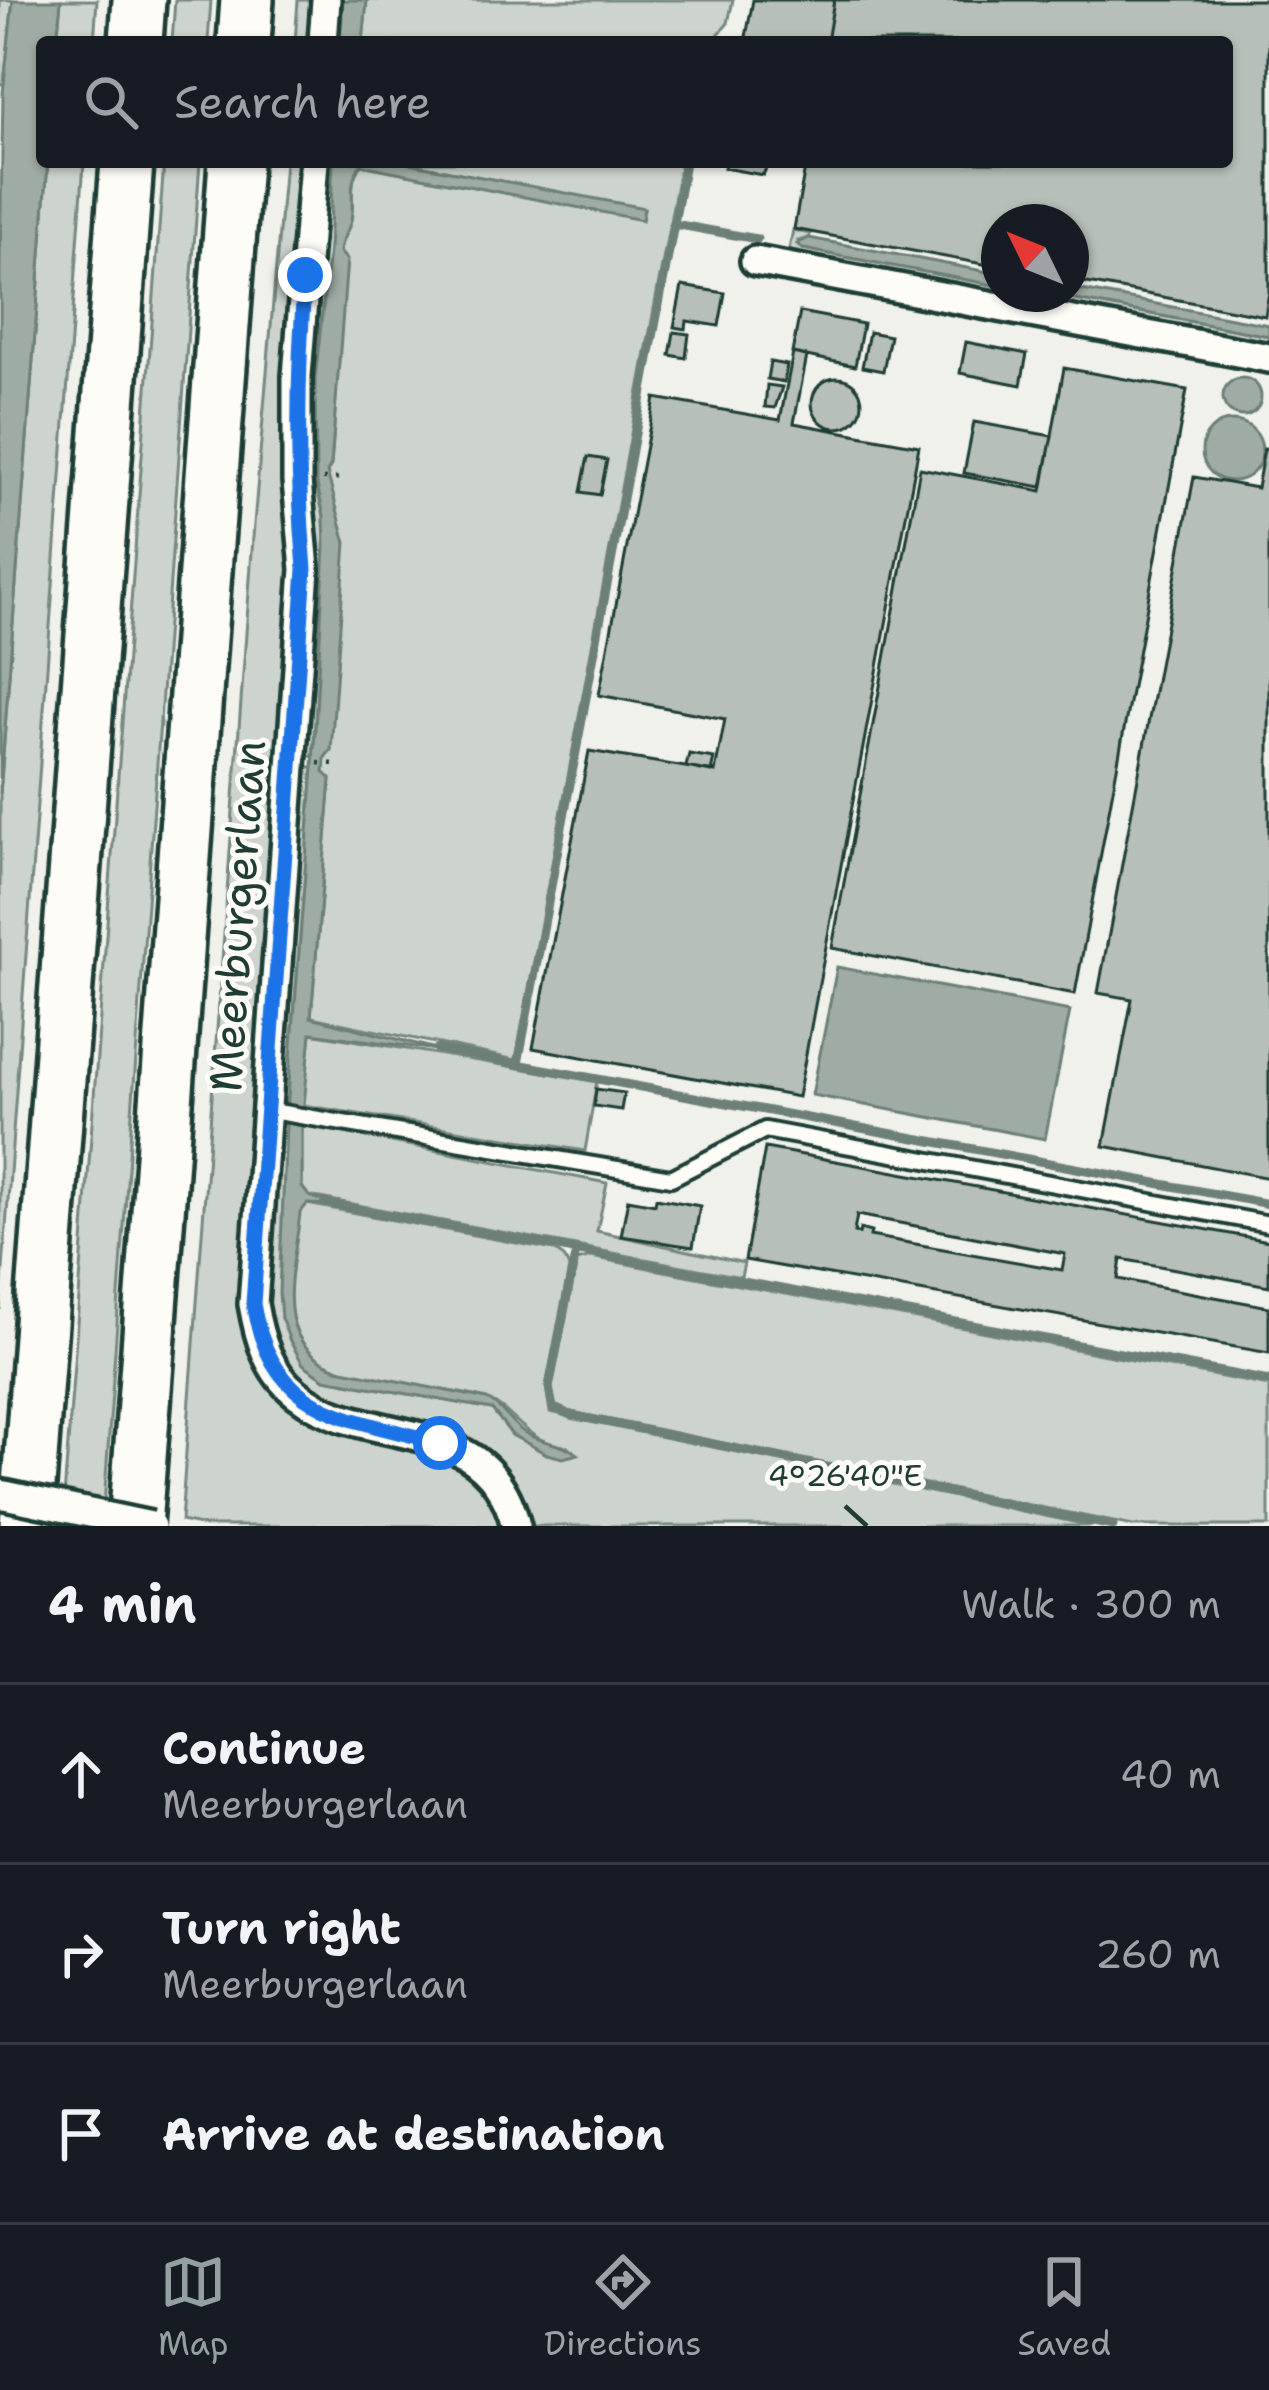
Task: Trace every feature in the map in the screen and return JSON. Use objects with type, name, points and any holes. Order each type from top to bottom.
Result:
[{"type":"highway","points":[[136,36],[139,0]]},
{"type":"highway","points":[[244,36],[247,0]]},
{"type":"highway","points":[[26,1526],[127,168]]},
{"type":"highway","points":[[135,1526],[235,168]]},
{"type":"street","points":[[323,36],[326,0]]},
{"type":"street","name":"Meerburgerlaan","points":[[314,168],[297,376],[297,481],[305,569],[285,1112],[253,1304],[259,1338],[275,1371],[297,1394],[325,1410],[460,1451],[491,1474],[507,1496],[516,1526]]},
{"type":"street","points":[[755,261],[1269,358]]},
{"type":"street","points":[[0,1494],[152,1526]]},
{"type":"lane","points":[[285,1112],[671,1178],[765,1130],[1269,1224]]},
{"type":"path","points":[[328,479],[347,478]]},
{"type":"path","points":[[325,764],[336,764]]},
{"type":"shaded area","points":[[0,0],[13,0],[4,84],[0,84]]},
{"type":"shaded area","points":[[13,0],[61,0],[58,36],[36,36],[36,168],[48,168],[0,794],[0,264],[3,93]]},
{"type":"shaded area","points":[[61,0],[97,0],[94,36],[58,36]]},
{"type":"shaded area","points":[[175,0],[211,0],[208,36],[172,36]]},
{"type":"shaded area","points":[[298,0],[321,0],[318,36],[295,36]]},
{"type":"shaded area","points":[[343,0],[367,0],[364,36],[340,36]]},
{"type":"shaded area","points":[[367,0],[733,0],[728,23],[717,36],[364,36]]},
{"type":"shaded area","points":[[48,168],[84,168],[0,1310],[0,794]]},
{"type":"shaded area","points":[[164,168],[200,168],[104,1505],[64,1497]]},
{"type":"shaded area","points":[[284,168],[308,168],[297,568],[263,1369],[433,1451],[478,1479],[497,1499],[506,1526],[205,1526],[181,1521]]},
{"type":"shaded area","points":[[321,168],[333,168],[315,379],[315,473],[309,473],[303,380],[315,257],[325,240],[320,230]]},
{"type":"shaded area","points":[[333,168],[360,168],[340,252],[347,260],[327,472],[346,543],[331,750],[325,757],[324,772],[331,779],[311,1017],[444,1051],[311,1033],[302,1125],[302,1187],[309,1196],[334,1205],[307,1204],[300,1213],[290,1303],[302,1341],[316,1357],[338,1369],[487,1399],[530,1436],[578,1454],[563,1458],[512,1435],[492,1409],[325,1379],[303,1364],[281,1318],[286,1124],[325,546],[316,480],[315,379]]},
{"type":"shaded area","points":[[359,168],[377,168],[642,219],[644,209],[434,168],[680,168],[516,1060],[311,1017],[331,779],[324,773],[325,757],[331,750],[327,472],[346,260],[340,252],[353,209],[354,179]]},
{"type":"shaded area","points":[[376,168],[434,168],[644,208],[642,220]]},
{"type":"shaded area","points":[[793,230],[810,234],[798,241],[804,249],[981,283],[981,294],[798,259],[789,249]]},
{"type":"shaded area","points":[[809,238],[981,271],[981,283],[803,249],[797,244]]},
{"type":"shaded area","points":[[1089,291],[1269,325],[1269,336],[1089,302]]},
{"type":"shaded area","points":[[1089,302],[1269,336],[1269,348],[1078,312],[1089,312]]},
{"type":"shaded area","points":[[1242,378],[1255,384],[1261,397],[1255,410],[1242,416],[1229,410],[1223,397],[1229,384]]},
{"type":"shaded area","points":[[1232,421],[1253,430],[1262,451],[1253,472],[1232,481],[1211,472],[1202,451],[1211,430]]},
{"type":"shaded area","points":[[311,486],[316,486],[324,516],[325,546],[313,757],[299,752]]},
{"type":"shaded area","points":[[313,767],[287,1104],[275,1077],[301,772]]},
{"type":"shaded area","points":[[837,967],[1070,1011],[1045,1139],[812,1095]]},
{"type":"shaded area","points":[[311,1033],[597,1081],[585,1151],[303,1105]]},
{"type":"shaded area","points":[[286,1124],[281,1318],[325,1379],[492,1409],[512,1435],[547,1454],[569,1447],[540,1439],[482,1398],[368,1378],[315,1356],[298,1339],[290,1315],[299,1213],[307,1204],[554,1250],[564,1257],[569,1268],[546,1387],[550,1412],[1093,1526],[524,1526],[503,1479],[331,1406],[284,1370],[261,1291],[278,1128]]},
{"type":"shaded area","points":[[302,1125],[607,1183],[597,1231],[744,1263],[741,1277],[309,1196],[302,1187]]},
{"type":"shaded area","points":[[591,1257],[1269,1386],[1269,1526],[1133,1526],[571,1412],[555,1405],[552,1388],[577,1261]]},
{"type":"building","points":[[753,0],[834,0],[828,36],[746,36]]},
{"type":"building","points":[[834,0],[1269,0],[1269,292],[1265,316],[1089,283],[1089,204],[981,204],[981,264],[794,229],[805,168],[1233,168],[1233,36],[828,36]]},
{"type":"building","points":[[724,168],[766,168],[763,175]]},
{"type":"building","points":[[682,286],[725,293],[719,326],[687,321],[686,329],[674,327]]},
{"type":"building","points":[[800,312],[863,324],[855,366],[792,353]]},
{"type":"building","points":[[674,332],[689,334],[686,358],[670,355]]},
{"type":"building","points":[[869,332],[890,336],[883,371],[862,367]]},
{"type":"building","points":[[966,342],[1027,354],[1021,385],[960,373]]},
{"type":"building","points":[[793,353],[807,356],[794,423],[919,446],[798,1097],[533,1048],[589,751],[715,772],[725,719],[599,695],[655,398],[780,420]]},
{"type":"building","points":[[770,362],[787,365],[784,382],[767,379]]},
{"type":"building","points":[[1064,368],[1187,390],[1075,994],[832,948],[920,468],[1042,491]]},
{"type":"building","points":[[837,378],[855,385],[862,403],[855,421],[837,428],[819,421],[812,403],[819,385]]},
{"type":"building","points":[[767,385],[782,387],[775,408],[765,407]]},
{"type":"building","points":[[974,422],[1052,436],[1042,487],[964,473]]},
{"type":"building","points":[[1264,449],[1269,450],[1269,1178],[1104,1146],[1132,999],[1098,993],[1194,477],[1257,488]]},
{"type":"building","points":[[588,457],[607,460],[600,495],[581,492]]},
{"type":"building","points":[[689,754],[714,758],[711,772],[686,767]]},
{"type":"building","points":[[596,1089],[624,1093],[621,1110],[594,1106]]},
{"type":"building","points":[[765,1148],[1269,1241],[1269,1286],[1121,1259],[1118,1279],[1269,1307],[1269,1353],[745,1260]],"holes":[[[857,1215],[1065,1254],[1062,1270],[870,1236],[871,1232],[860,1229],[859,1234],[854,1232]]]},
{"type":"building","points":[[656,1198],[700,1206],[693,1247],[621,1236],[628,1199],[655,1204]]},
{"type":"waterway","points":[[674,224],[684,168]]},
{"type":"waterway","points":[[518,1064],[674,224],[757,239]]},
{"type":"waterway","points":[[437,1049],[1269,1204]]},
{"type":"waterway","points":[[325,1203],[1269,1381]]},
{"type":"waterway","points":[[576,1251],[549,1387],[553,1408],[1113,1526]]},
{"type":"route","points":[[305,275],[297,376],[297,481],[305,569],[253,1304],[259,1338],[275,1371],[297,1394],[325,1410],[440,1443]]}]
